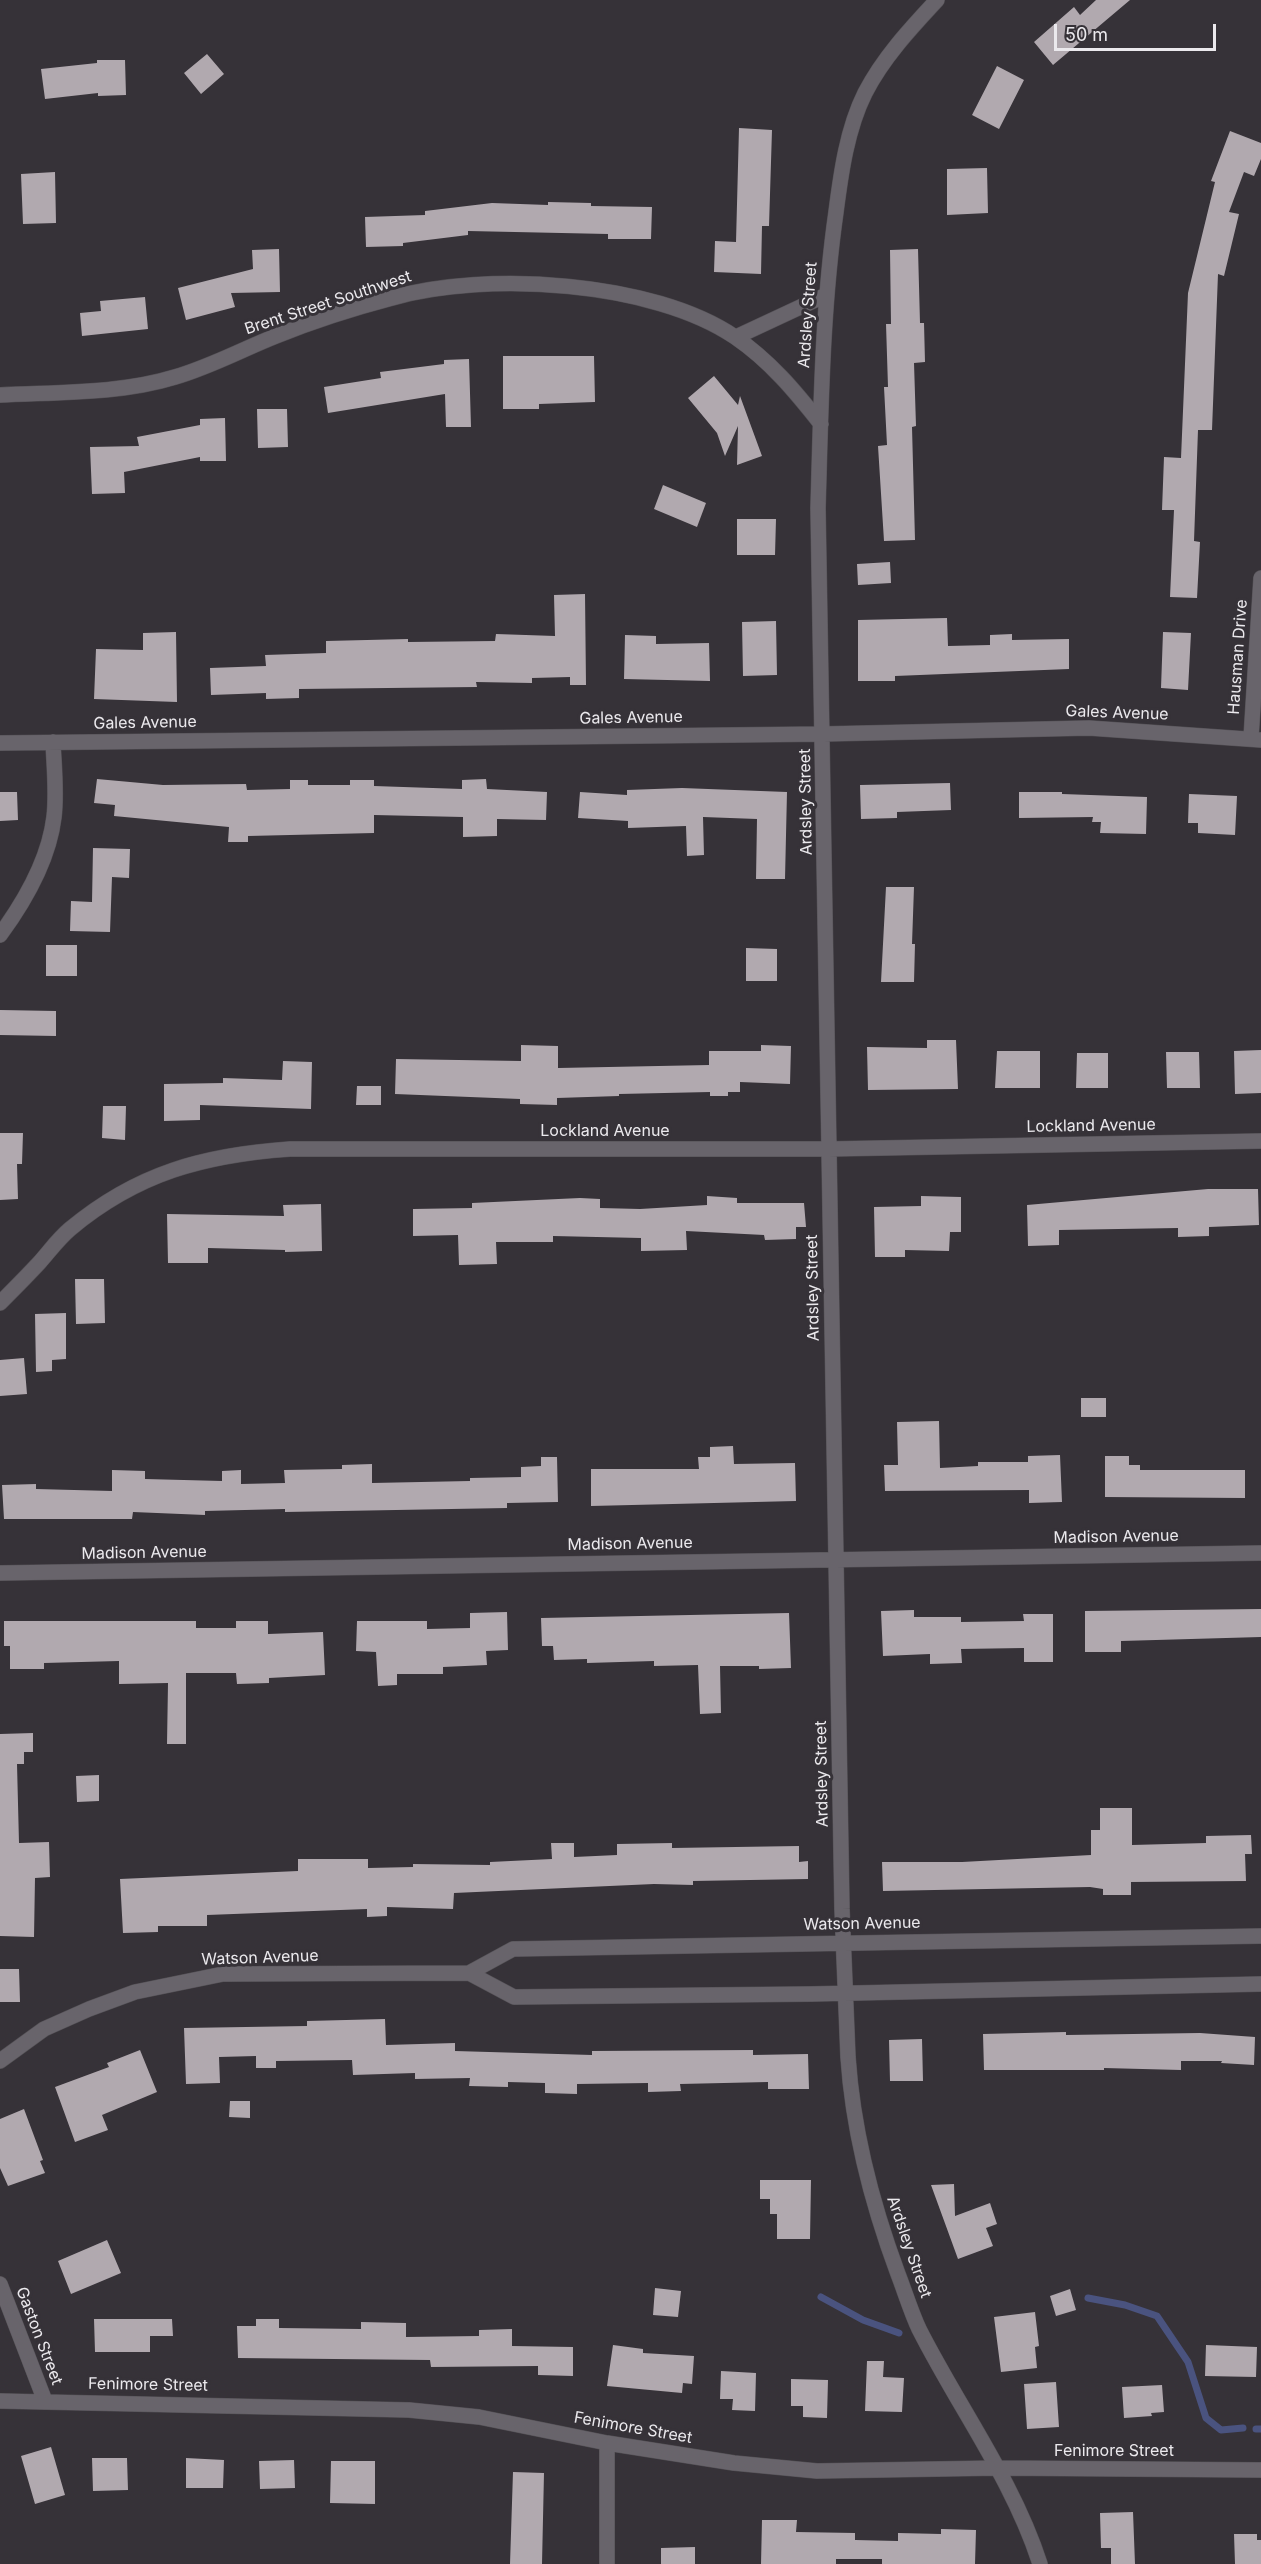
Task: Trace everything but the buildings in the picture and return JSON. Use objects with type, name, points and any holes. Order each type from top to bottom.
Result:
[{"type":"street","name":"Ardsley Street","points":[[937,0],[879,68],[864,94],[854,121],[840,178],[826,295],[818,508],[842,1898],[850,2091],[866,2169],[884,2236],[918,2326],[998,2468],[1030,2533],[1040,2564]]},
{"type":"street","name":"Brent Street Southwest","points":[[0,395],[149,384],[178,377],[279,335],[392,298],[440,286],[550,285],[618,294],[664,305],[707,320],[736,337],[784,377],[821,424]]},
{"type":"street","points":[[736,337],[826,295]]},
{"type":"street","name":"Hausman Drive","points":[[1256,739],[1261,578]]},
{"type":"street","name":"Gales Avenue","points":[[0,743],[823,734],[1089,728],[1256,739]]},
{"type":"street","points":[[0,935],[38,872],[49,844],[54,815],[53,742]]},
{"type":"street","name":"Lockland Avenue","points":[[0,1303],[68,1231],[114,1197],[149,1178],[188,1164],[237,1153],[290,1149],[828,1149],[1261,1141]]},
{"type":"street","name":"Madison Avenue","points":[[0,1573],[1261,1553]]},
{"type":"street","name":"Watson Avenue","points":[[0,2061],[44,2029],[89,2009],[135,1992],[184,1980],[223,1974],[469,1973],[513,1949],[1261,1936]]},
{"type":"street","name":"Watson Avenue","points":[[469,1973],[513,1997],[846,1994],[1261,1984]]},
{"type":"street","name":"Gaston Street","points":[[0,2284],[45,2401]]},
{"type":"street","name":"Fenimore Street","points":[[0,2401],[409,2410],[479,2417],[607,2443],[734,2463],[817,2471],[998,2468],[1261,2470]]},
{"type":"street","points":[[607,2443],[607,2564]]},
{"type":"waterway","points":[[821,2297],[863,2320],[899,2333]]},
{"type":"waterway","points":[[1088,2298],[1125,2305],[1157,2316],[1188,2362],[1206,2418],[1221,2430],[1243,2428]]},
{"type":"waterway","points":[[1256,2429],[1261,2429]]}]
